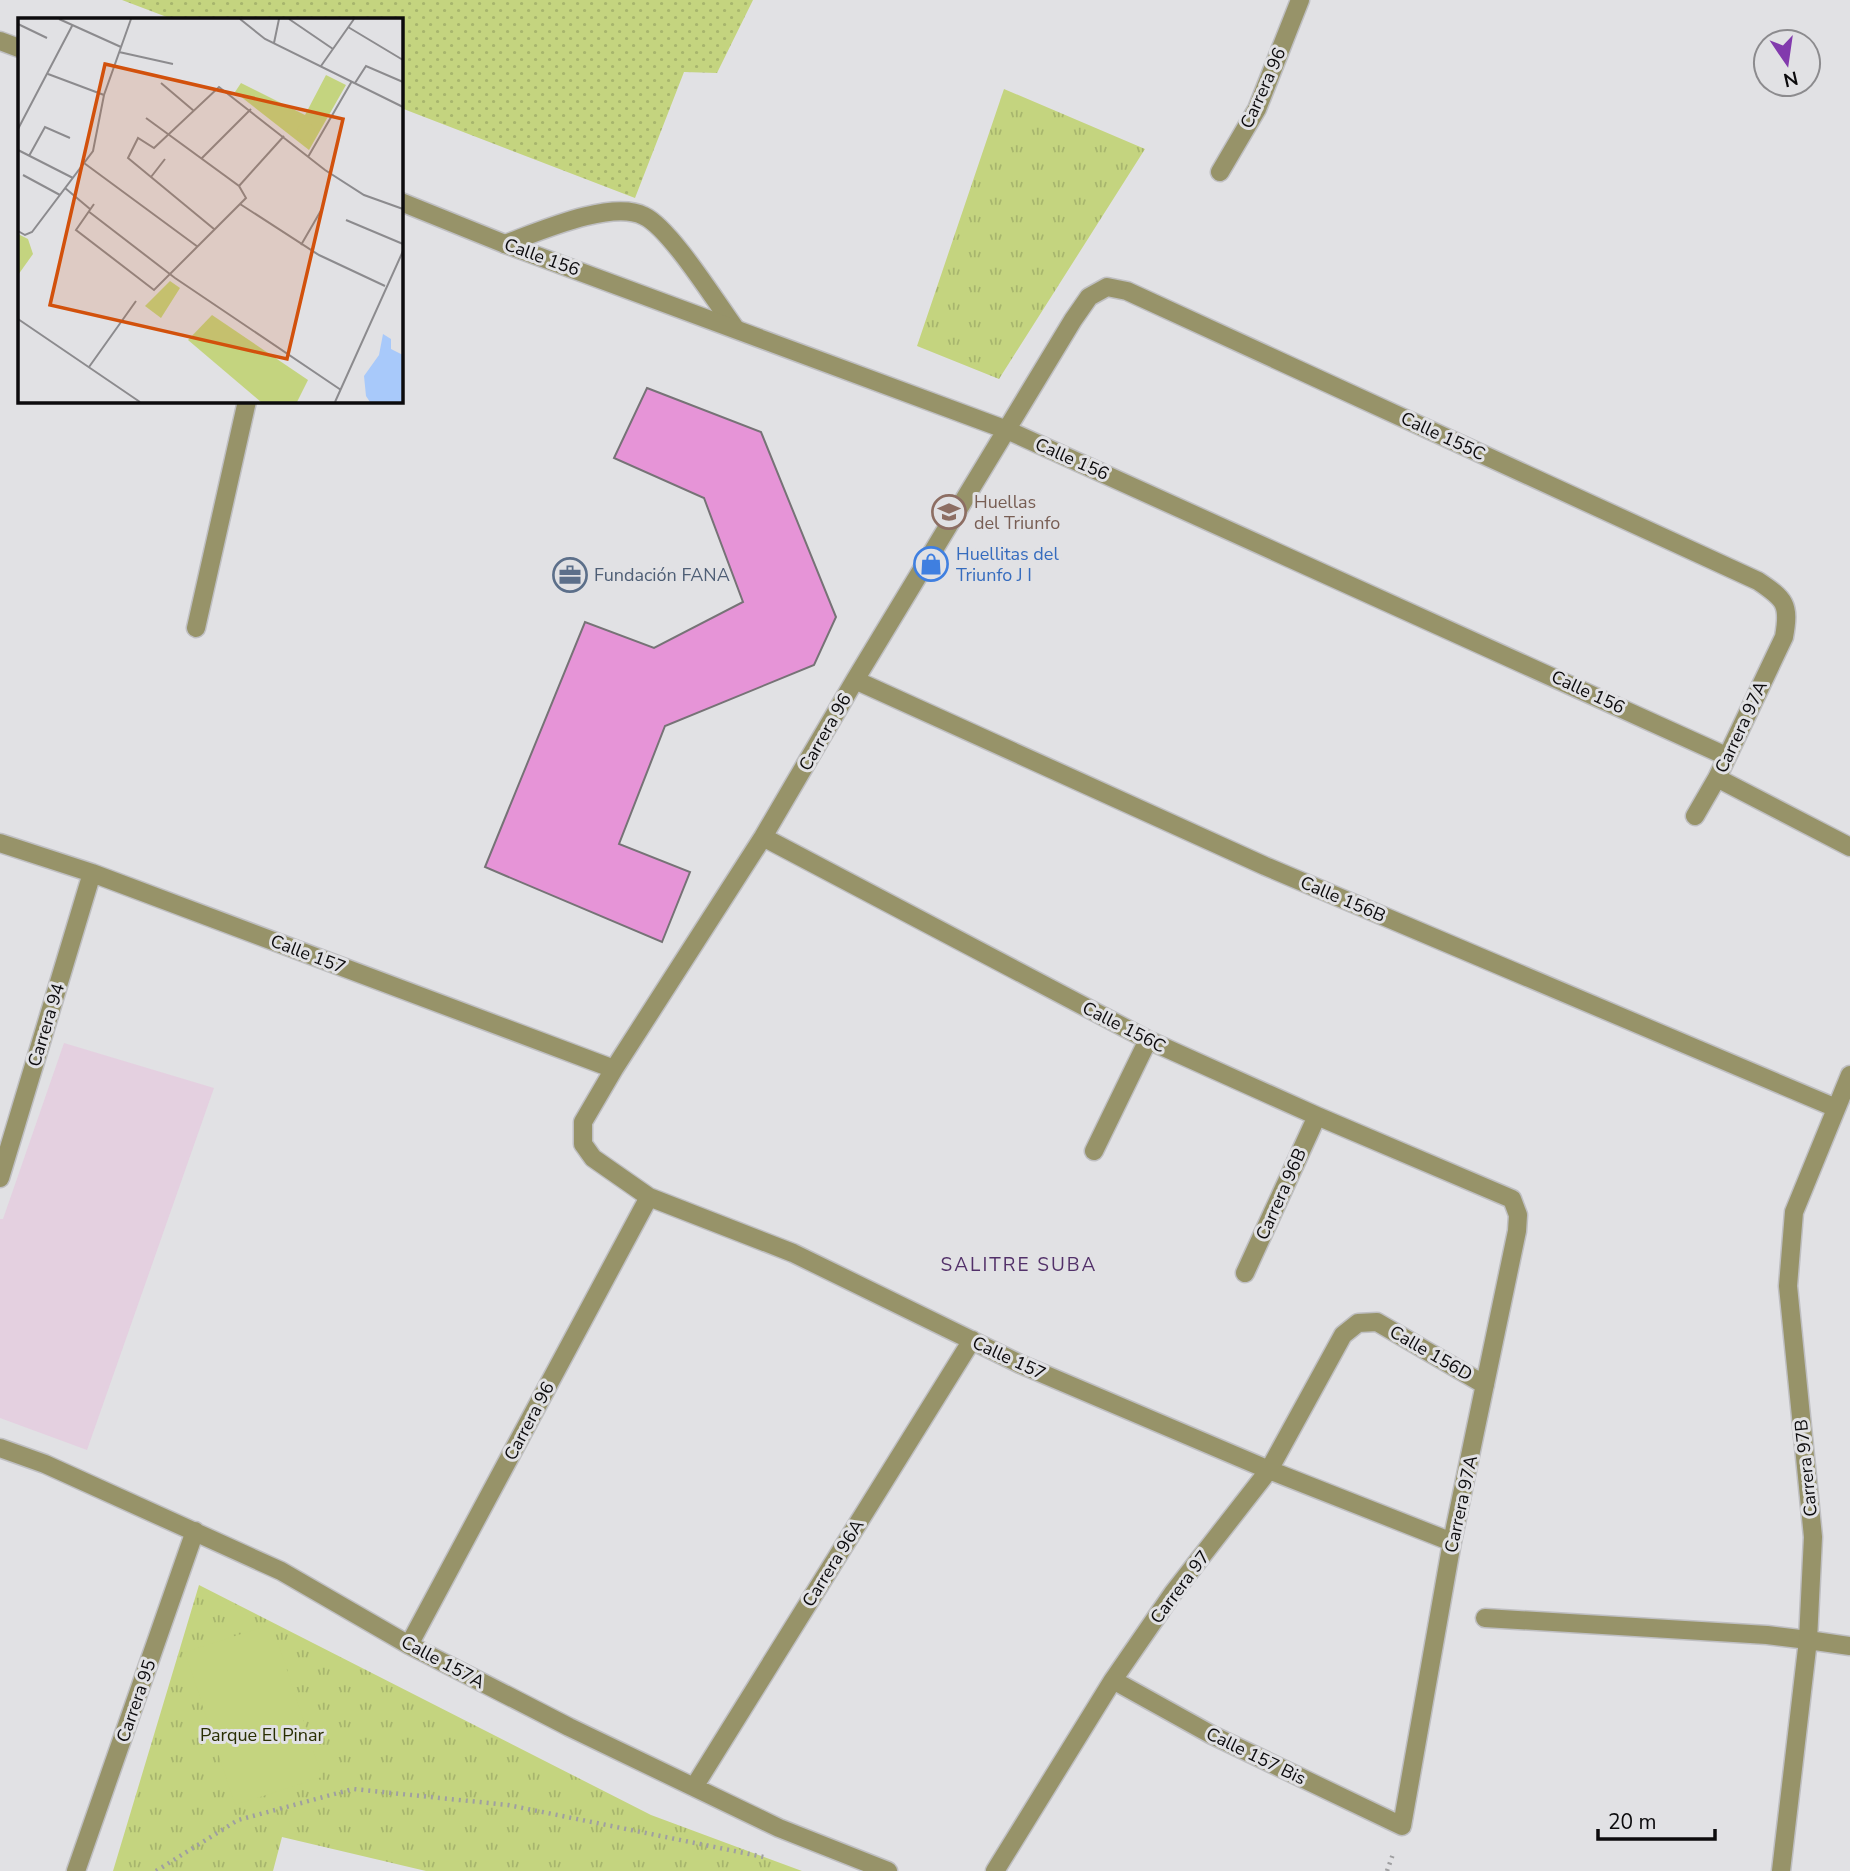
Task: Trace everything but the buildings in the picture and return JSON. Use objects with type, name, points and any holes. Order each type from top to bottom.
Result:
[{"type":"street","name":"Carrera 96","points":[[1220,172],[1257,109],[1300,0]]},
{"type":"street","points":[[0,41],[18,48]]},
{"type":"street","name":"Calle 156","points":[[402,202],[505,244],[1007,430],[1726,756]]},
{"type":"street","points":[[505,244],[575,219],[618,211],[643,215],[657,225],[689,263],[735,328]]},
{"type":"street","name":"Calle 155C","points":[[1073,320],[1089,297],[1107,287],[1127,291],[1758,581],[1779,595],[1788,615],[1784,637]]},
{"type":"street","name":"Carrera 96","points":[[583,1144],[583,1122],[614,1069],[763,837],[1073,320]]},
{"type":"street","points":[[196,628],[247,402]]},
{"type":"street","name":"Carrera 97A","points":[[1695,816],[1717,778],[1784,637]]},
{"type":"street","name":"Calle 156B","points":[[855,680],[1265,866],[1836,1108]]},
{"type":"street","points":[[1717,778],[1850,847]]},
{"type":"street","name":"Calle 156C","points":[[763,837],[1148,1040],[1317,1116],[1497,1191]]},
{"type":"street","name":"Calle 157","points":[[0,843],[92,873],[614,1069]]},
{"type":"street","name":"Carrera 94","points":[[0,1178],[92,873]]},
{"type":"street","points":[[1094,1152],[1148,1040]]},
{"type":"street","name":"Carrera 97B","points":[[1781,1871],[1808,1640],[1813,1537],[1788,1286],[1794,1212],[1850,1075]]},
{"type":"street","name":"Carrera 96B","points":[[1245,1273],[1317,1116]]},
{"type":"street","name":"Calle 157","points":[[583,1144],[593,1158],[649,1197],[793,1253],[1020,1364],[1269,1470],[1452,1542]]},
{"type":"street","name":"Carrera 97A","points":[[1402,1826],[1452,1542],[1518,1223],[1512,1199],[1497,1191]]},
{"type":"street","name":"Carrera 96","points":[[409,1645],[649,1197]]},
{"type":"street","name":"Calle 156D","points":[[1377,1322],[1485,1385]]},
{"type":"street","name":"Carrera 97","points":[[995,1871],[1113,1680],[1173,1593],[1269,1470],[1343,1335],[1358,1323],[1377,1322]]},
{"type":"street","name":"Carrera 96A","points":[[694,1787],[972,1340]]},
{"type":"street","name":"Calle 157A","points":[[0,1447],[45,1464],[281,1571],[409,1645],[694,1787],[779,1828],[888,1871]]},
{"type":"street","name":"Carrera 95","points":[[76,1871],[195,1531]]},
{"type":"street","points":[[1485,1618],[1767,1635],[1850,1646]]},
{"type":"street","name":"Calle 157 Bis","points":[[1113,1680],[1212,1735],[1402,1826]]},
{"type":"path","points":[[156,1871],[239,1820],[353,1789],[508,1805],[764,1857],[779,1828]]},
{"type":"shaded area","points":[[64,1043],[214,1088],[87,1450],[0,1418],[0,1219],[3,1219]]},
{"type":"green space","points":[[122,0],[753,0],[717,73],[684,72],[635,198],[402,108],[402,18],[169,18]]},
{"type":"green space","points":[[1004,89],[1145,149],[999,379],[917,346]]},
{"type":"green space","name":"Parque El Pinar","points":[[199,1585],[651,1815],[802,1871],[426,1871],[282,1837],[273,1871],[113,1871]]},
{"type":"green space","points":[[272,1624],[322,1777],[235,1805],[185,1652]]},
{"type":"place","name":"Huellas del Triunfo","points":[[949,512]]},
{"type":"place","name":"Huellitas del Triunfo J I","points":[[931,564]]},
{"type":"place","name":"Fundación FANA","points":[[570,575]]},
{"type":"district","name":"SALITRE SUBA","points":[[1019,1265]]}]
